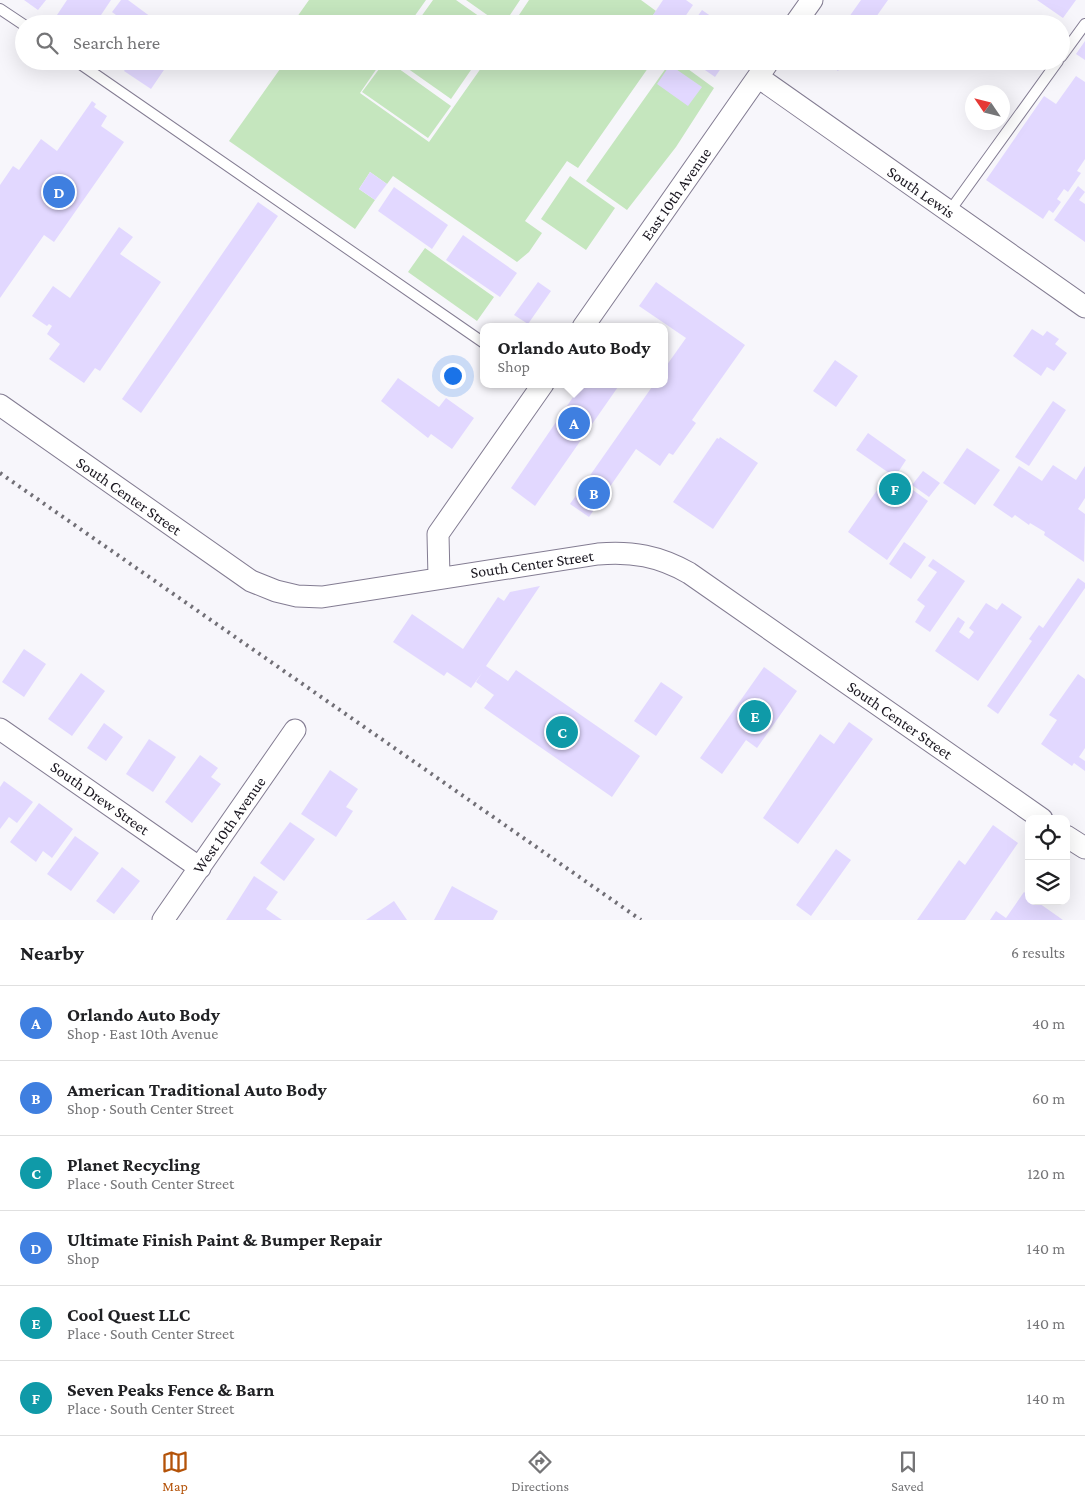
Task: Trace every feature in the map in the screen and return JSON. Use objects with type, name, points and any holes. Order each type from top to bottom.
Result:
[{"type":"street","points":[[801,15],[812,0]]},
{"type":"street","name":"East 10th Avenue","points":[[586,323],[762,70]]},
{"type":"street","name":"South Lewis","points":[[764,70],[949,212],[1085,307]]},
{"type":"street","points":[[439,578],[438,534],[540,388]]},
{"type":"street","name":"South Center Street","points":[[0,405],[252,581],[276,591],[297,596],[322,597],[598,554],[628,552],[658,558],[689,573],[1036,815]]},
{"type":"street","name":"South Drew Street","points":[[0,728],[200,868]]},
{"type":"street","name":"West 10th Avenue","points":[[163,920],[295,730]]},
{"type":"street","points":[[1070,839],[1085,848]]},
{"type":"lane","points":[[0,9],[15,19]]},
{"type":"lane","points":[[1070,45],[1085,24]]},
{"type":"lane","points":[[89,70],[480,340]]},
{"type":"lane","points":[[949,212],[1052,70]]},
{"type":"green space","points":[[309,0],[426,0],[415,15],[298,15]]},
{"type":"green space","points":[[433,0],[456,0],[477,15],[422,15]]},
{"type":"green space","points":[[466,0],[520,0],[510,15],[487,15]]},
{"type":"green space","points":[[529,0],[641,0],[656,11],[653,15],[519,15]]},
{"type":"green space","points":[[279,70],[376,70],[360,93],[429,142],[480,70],[647,70],[578,168],[567,161],[525,221],[542,233],[529,252],[517,262],[393,176],[387,184],[370,172],[359,189],[375,200],[355,229],[229,141]]},
{"type":"green space","points":[[378,70],[401,70],[451,106],[428,138],[362,92]]},
{"type":"green space","points":[[410,70],[471,70],[451,99]]},
{"type":"green space","points":[[665,70],[689,70],[714,88],[676,147],[627,210],[586,181]]},
{"type":"green space","points":[[570,176],[615,208],[586,250],[541,219]]},
{"type":"green space","points":[[425,248],[494,297],[477,321],[408,272]]},
{"type":"building","points":[[24,0],[46,0],[38,10]]},
{"type":"building","points":[[67,0],[111,0],[101,15],[57,15]]},
{"type":"building","points":[[121,0],[128,0],[148,15],[116,15],[112,12]]},
{"type":"building","points":[[663,0],[686,0],[693,5],[686,15],[653,15]]},
{"type":"building","points":[[861,0],[888,0],[877,15],[850,15]]},
{"type":"building","points":[[1037,0],[1076,0],[1065,15],[1059,15]]},
{"type":"building","points":[[702,10],[709,15],[698,15]]},
{"type":"building","points":[[1085,41],[1085,60],[1076,54]]},
{"type":"building","points":[[125,70],[164,70],[151,89]]},
{"type":"building","points":[[667,70],[677,70],[702,87],[688,106],[657,84]]},
{"type":"building","points":[[705,70],[720,70],[715,77]]},
{"type":"building","points":[[1076,76],[1085,82],[1085,159],[1077,171],[1081,173],[1068,192],[1064,189],[1057,199],[1061,202],[1053,213],[1049,210],[1043,219],[986,180],[1044,96],[1056,104]]},
{"type":"building","points":[[92,101],[96,104],[94,107],[107,116],[101,126],[124,142],[54,242],[44,235],[0,298],[0,185],[13,166],[19,170],[41,139],[57,151]]},
{"type":"building","points":[[370,172],[387,184],[375,200],[359,189]]},
{"type":"building","points":[[1078,186],[1085,192],[1079,200],[1085,204],[1085,242],[1054,220]]},
{"type":"building","points":[[394,187],[448,225],[432,249],[378,211]]},
{"type":"building","points":[[258,202],[278,216],[141,413],[122,399]]},
{"type":"building","points":[[119,227],[133,237],[120,254],[161,282],[100,371],[95,368],[84,383],[49,359],[60,344],[47,334],[52,326],[49,324],[47,326],[32,316],[53,286],[70,298]]},
{"type":"building","points":[[463,235],[517,273],[500,297],[446,260]]},
{"type":"building","points":[[538,282],[551,291],[529,323],[514,315]]},
{"type":"building","points":[[656,282],[745,345],[692,420],[696,423],[673,455],[669,453],[660,466],[636,449],[589,517],[570,504],[651,388],[668,388],[668,363],[686,338],[668,326],[668,323],[664,323],[639,306]]},
{"type":"building","points":[[1032,329],[1043,336],[1047,331],[1059,339],[1055,344],[1067,353],[1054,371],[1047,367],[1041,376],[1013,356]]},
{"type":"building","points":[[835,360],[858,376],[836,407],[813,391]]},
{"type":"building","points":[[398,378],[439,407],[446,398],[474,418],[452,449],[431,434],[428,438],[381,401]]},
{"type":"building","points":[[579,388],[617,388],[535,506],[511,488]]},
{"type":"building","points":[[1053,401],[1066,410],[1029,466],[1015,457]]},
{"type":"building","points":[[868,433],[906,460],[895,477],[928,501],[887,560],[848,532],[889,473],[856,450]]},
{"type":"building","points":[[720,437],[758,463],[713,529],[673,502],[717,438],[719,439]]},
{"type":"building","points":[[967,448],[1000,470],[975,505],[943,483]]},
{"type":"building","points":[[1053,465],[1076,480],[1085,466],[1085,498],[1078,509],[1085,514],[1084,562],[1044,535],[1045,532],[1030,523],[1029,525],[1015,515],[1012,518],[993,505],[1019,466],[1042,481]]},
{"type":"building","points":[[923,471],[940,483],[929,497],[912,485]]},
{"type":"building","points":[[904,542],[926,557],[911,579],[889,564]]},
{"type":"building","points":[[933,559],[965,581],[930,632],[915,622],[925,606],[917,600],[937,572],[928,566]]},
{"type":"building","points":[[1078,578],[1085,583],[1085,588],[998,714],[987,706],[1032,641],[1029,639],[1039,625],[1043,628]]},
{"type":"building","points":[[540,586],[486,666],[508,681],[516,670],[640,756],[612,797],[484,708],[494,695],[476,682],[482,673],[471,688],[447,672],[444,676],[393,642],[412,614],[463,649],[498,597],[504,601],[510,592]]},
{"type":"building","points":[[986,603],[997,610],[1002,603],[1022,617],[978,681],[935,651],[958,617],[965,622],[959,632],[969,639],[974,632],[969,628]]},
{"type":"building","points":[[24,649],[46,664],[24,697],[2,682]]},
{"type":"building","points":[[764,667],[797,691],[757,748],[746,740],[722,774],[700,758]]},
{"type":"building","points":[[81,673],[105,691],[72,736],[48,719]]},
{"type":"building","points":[[1078,674],[1085,679],[1085,748],[1079,757],[1085,761],[1085,771],[1074,763],[1072,766],[1041,744],[1057,720],[1049,715]]},
{"type":"building","points":[[661,682],[683,697],[656,736],[634,721]]},
{"type":"building","points":[[849,722],[873,739],[798,844],[763,818],[820,734],[834,744]]},
{"type":"building","points":[[104,723],[123,737],[106,761],[87,748]]},
{"type":"building","points":[[149,739],[176,757],[153,792],[126,774]]},
{"type":"building","points":[[200,755],[218,768],[211,777],[221,784],[192,823],[165,802]]},
{"type":"building","points":[[330,770],[358,789],[346,807],[353,811],[336,837],[301,814]]},
{"type":"building","points":[[4,781],[33,802],[17,823],[9,817],[0,829],[0,787]]},
{"type":"building","points":[[39,803],[73,829],[52,858],[43,851],[36,862],[10,842]]},
{"type":"building","points":[[290,822],[315,839],[284,881],[260,863]]},
{"type":"building","points":[[993,825],[1018,843],[965,920],[917,920],[959,860],[965,865]]},
{"type":"building","points":[[75,836],[99,853],[71,891],[47,874]]},
{"type":"building","points":[[836,849],[851,860],[811,916],[796,905]]},
{"type":"building","points":[[122,867],[140,881],[114,914],[96,901]]},
{"type":"building","points":[[254,876],[278,892],[266,909],[282,920],[226,920]]},
{"type":"building","points":[[452,886],[498,911],[493,920],[434,920]]},
{"type":"building","points":[[1024,892],[1025,905],[1042,905],[1063,920],[990,920],[996,911],[1006,918]]},
{"type":"building","points":[[394,901],[407,920],[366,920]]},
{"type":"railway","points":[[0,473],[641,920]]},
{"type":"place","name":"Ultimate Finish Paint & Bumper Repair","points":[[59,192]]},
{"type":"place","name":"Orlando Auto Body","points":[[574,423]]},
{"type":"place","name":"Seven Peaks Fence & Barn","points":[[895,489]]},
{"type":"place","name":"American Traditional Auto Body","points":[[594,493]]},
{"type":"place","name":"Cool Quest LLC","points":[[755,716]]},
{"type":"place","name":"Planet Recycling","points":[[562,732]]}]
